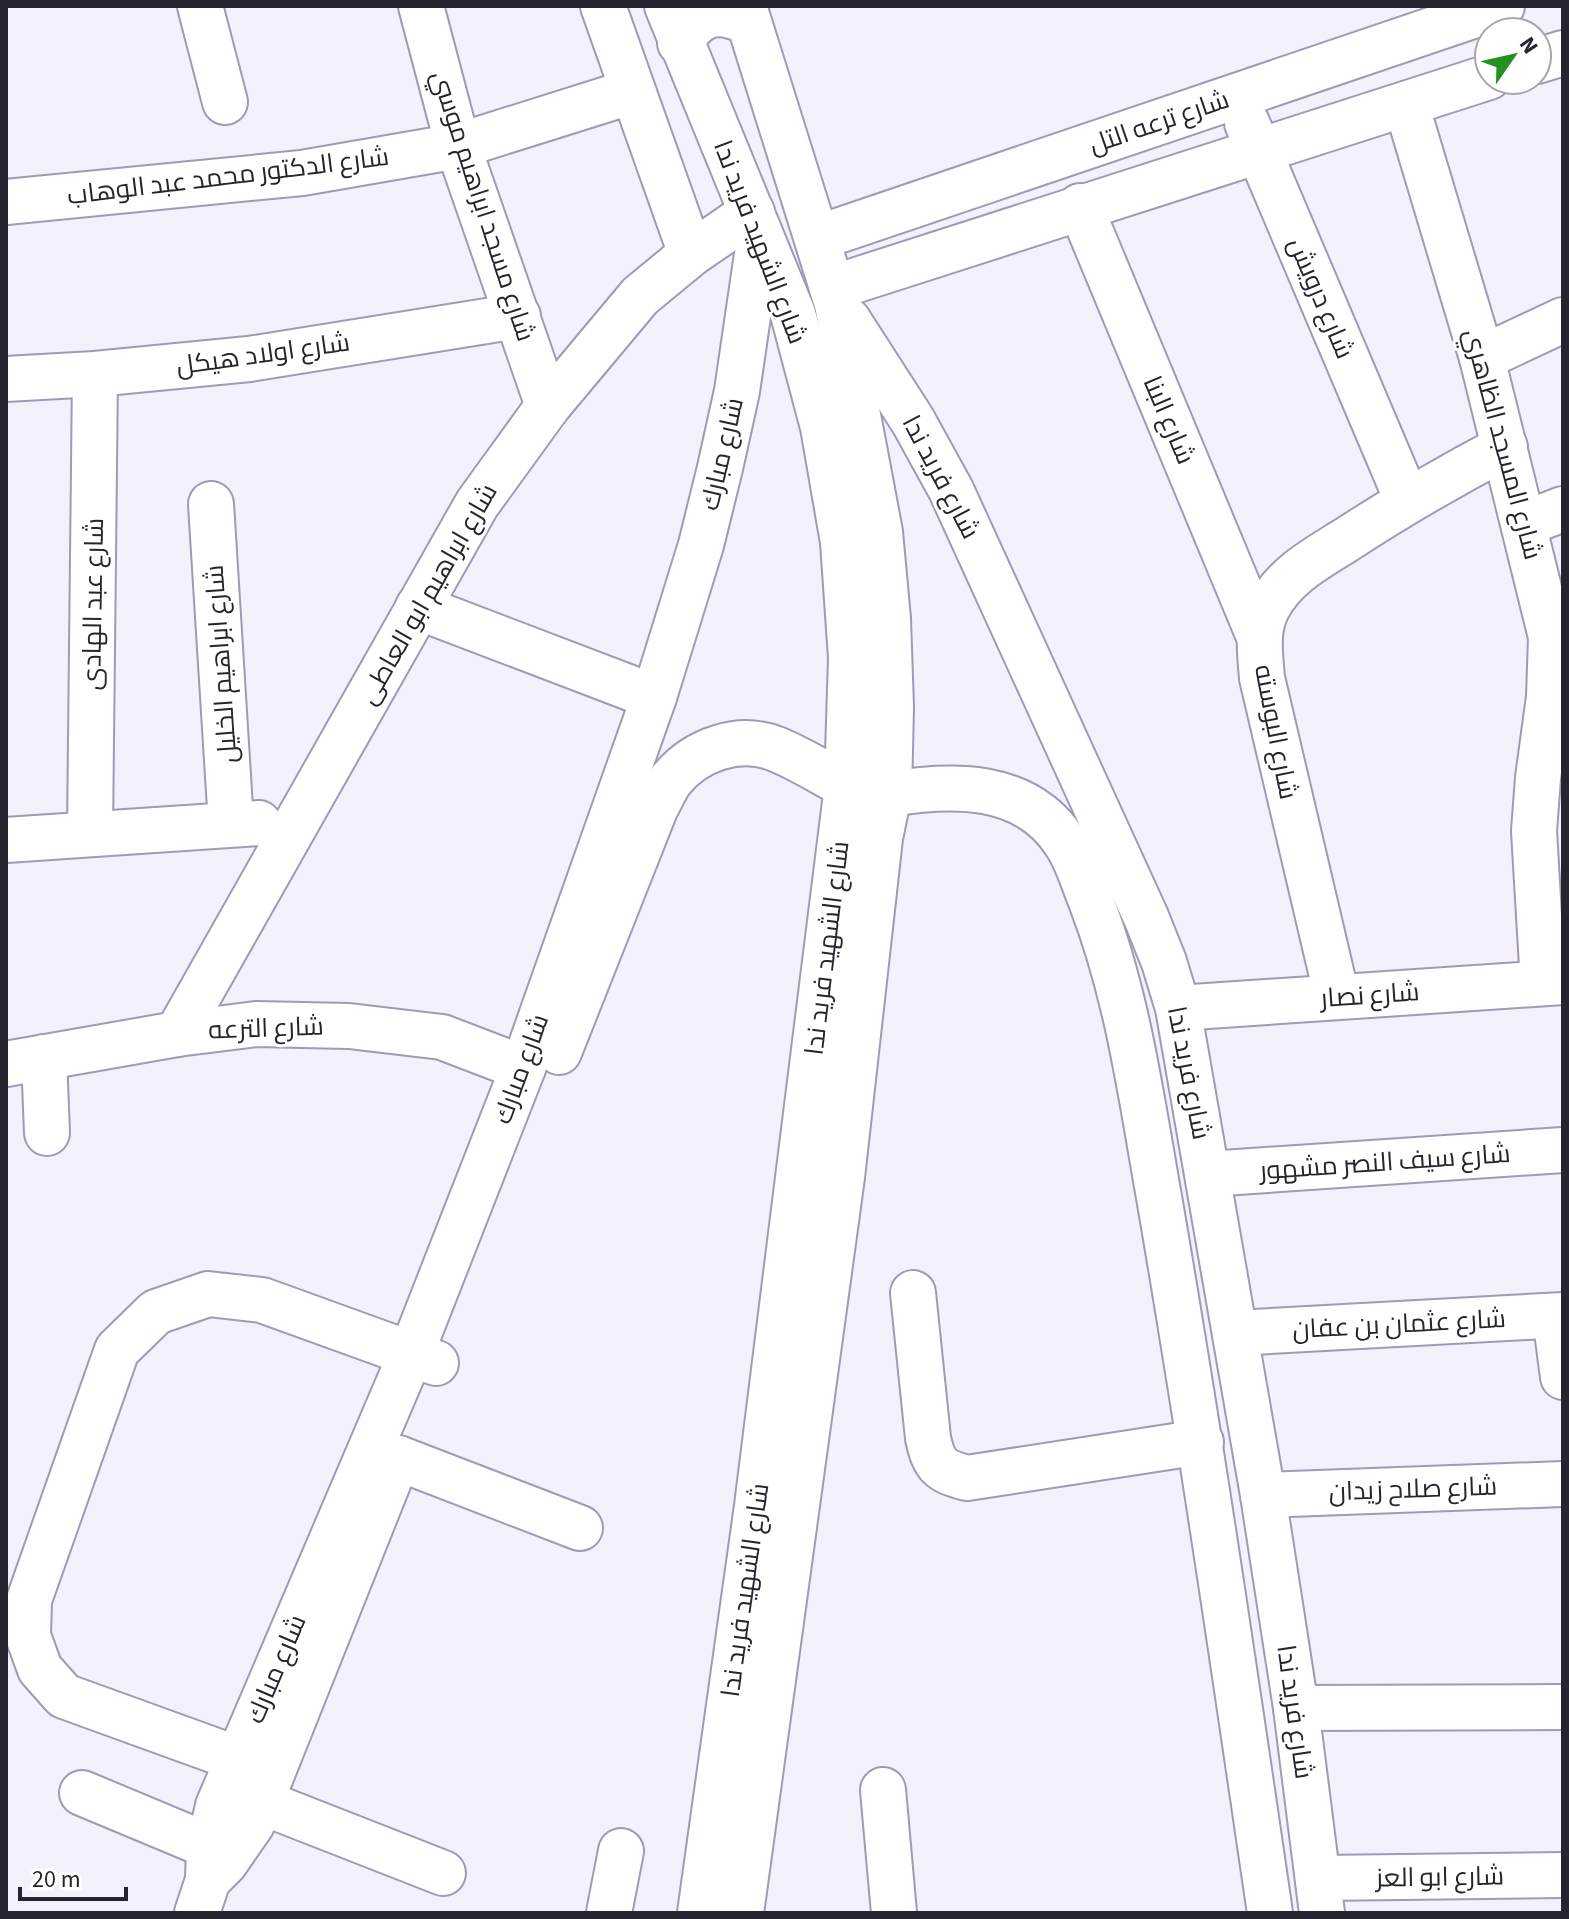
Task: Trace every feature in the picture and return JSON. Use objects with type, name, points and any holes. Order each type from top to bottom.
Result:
[{"type":"street","points":[[200,6],[225,102]]},
{"type":"street","name":"شارع مسجد ابراهيم موسي","points":[[421,6],[458,146],[548,406]]},
{"type":"street","points":[[603,6],[691,254]]},
{"type":"street","name":"شارع ترعه التل","points":[[817,238],[1502,6]]},
{"type":"street","points":[[674,24],[691,25],[709,15],[746,14]]},
{"type":"street","name":"شارع الشهيد فريد ندا","points":[[741,1913],[840,1193],[880,838],[889,794],[888,619],[880,532],[835,296],[746,14]]},
{"type":"street","name":"شارع الشهيد فريد ندا","points":[[674,24],[793,314],[823,427],[843,542],[851,658],[847,786],[757,1506],[700,1913]]},
{"type":"street","points":[[835,296],[1080,206],[1473,82]]},
{"type":"street","name":"شارع الدكتور محمد عبد الوهاب","points":[[6,202],[302,173],[458,146],[633,91]]},
{"type":"street","name":"شارع درويش","points":[[1236,96],[1407,500]]},
{"type":"street","name":"شارع المسجد الظاهري","points":[[1406,104],[1482,358],[1505,447],[1543,516],[1557,638],[1534,831],[1550,882],[1553,982]]},
{"type":"street","name":"شارع البنا","points":[[1080,206],[1258,634]]},
{"type":"street","name":"شارع ابراهيم ابو العاطى","points":[[177,1034],[477,504],[548,406],[640,296],[691,254],[756,223]]},
{"type":"street","name":"شارع مبارك","points":[[242,1783],[398,1458],[423,1359],[654,697],[701,545],[737,391],[756,223]]},
{"type":"street","name":"شارع فريد ندا","points":[[835,296],[913,421],[951,490],[1146,917],[1178,1008],[1263,1495],[1296,1708],[1320,1896]]},
{"type":"street","name":"شارع اولاد هيكل","points":[[6,379],[249,359],[518,316]]},
{"type":"street","points":[[1482,358],[1563,320]]},
{"type":"street","name":"شارع عبد الهادى","points":[[90,833],[95,374]]},
{"type":"street","name":"شارع البوسته","points":[[1337,997],[1262,678],[1258,634],[1266,609],[1280,587],[1305,567],[1407,500],[1505,447]]},
{"type":"street","name":"شارع ابراهيم الخليل","points":[[211,504],[231,824]]},
{"type":"street","points":[[418,607],[654,697]]},
{"type":"street","name":"شارع مبارك","points":[[205,1880],[240,1844],[242,1783],[656,807],[670,782],[690,761],[716,748],[745,743],[773,747],[847,786]]},
{"type":"street","name":"شارع فريد ندا","points":[[889,794],[930,788],[1002,794],[1038,813],[1065,841],[1101,928],[1130,1030],[1201,1442],[1270,1913]]},
{"type":"street","points":[[6,840],[298,821]]},
{"type":"street","name":"شارع نصار","points":[[1178,1008],[1553,982]]},
{"type":"street","name":"شارع الترعه","points":[[25,1060],[256,1024],[349,1026],[442,1037],[523,1068]]},
{"type":"street","points":[[25,1060],[47,1133]]},
{"type":"street","name":"شارع سيف النصر مشهور","points":[[1208,1174],[1563,1150]]},
{"type":"street","points":[[913,1293],[928,1438],[932,1458],[947,1473],[967,1478],[1252,1434]]},
{"type":"street","points":[[423,1359],[262,1300],[208,1294],[156,1312],[117,1350],[29,1600],[28,1636],[40,1669],[64,1696],[242,1783],[443,1873]]},
{"type":"street","points":[[1559,1316],[1563,1377]]},
{"type":"street","name":"شارع عثمان بن عفان","points":[[1235,1333],[1559,1316]]},
{"type":"street","points":[[398,1458],[580,1528]]},
{"type":"street","name":"شارع صلاح زيدان","points":[[1263,1495],[1563,1484]]},
{"type":"street","points":[[1296,1708],[1563,1707]]},
{"type":"street","points":[[883,1790],[894,1913]]},
{"type":"street","points":[[82,1793],[205,1880]]},
{"type":"street","points":[[609,1913],[621,1851]]},
{"type":"street","name":"شارع ابو العز","points":[[1320,1896],[1563,1875]]}]
